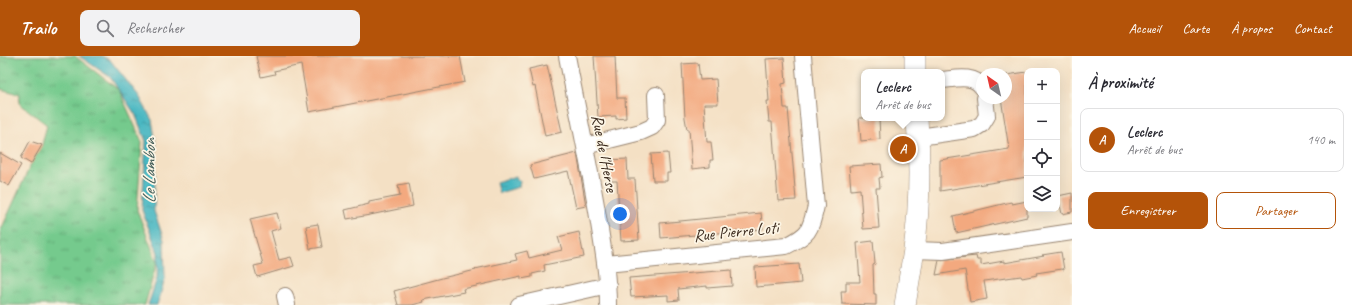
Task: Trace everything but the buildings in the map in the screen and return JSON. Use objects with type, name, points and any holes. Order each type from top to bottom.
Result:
[{"type":"main road","points":[[914,56],[915,69]]},
{"type":"main road","points":[[905,305],[914,250],[918,190],[918,127]]},
{"type":"street","name":"Rue de l'Herse","points":[[567,56],[606,264],[608,305]]},
{"type":"street","name":"Rue Pierre Loti","points":[[606,264],[786,246],[802,238],[811,226],[816,206],[803,56]]},
{"type":"street","points":[[945,80],[971,78],[976,81]]},
{"type":"street","points":[[585,146],[641,132],[652,127],[657,120],[656,95]]},
{"type":"street","points":[[918,127],[974,129],[982,124],[987,116],[986,104]]},
{"type":"street","points":[[914,250],[943,251],[1072,232]]},
{"type":"street","points":[[519,305],[608,285]]},
{"type":"green space","points":[[0,56],[75,56],[119,90],[142,142],[137,210],[157,262],[145,305],[0,305],[0,232],[31,164],[42,145],[47,125],[19,103],[20,94],[0,89]]},
{"type":"water","name":"Le Lambon","points":[[79,56],[102,56],[110,60],[139,96],[152,120],[156,144],[154,211],[164,240],[165,279],[157,305],[148,305],[157,278],[158,253],[142,210],[146,141],[135,114],[110,77]]},
{"type":"water","points":[[516,176],[520,181],[519,187],[499,193],[496,182]]},
{"type":"place","name":"Leclerc","points":[[903,149]]}]
